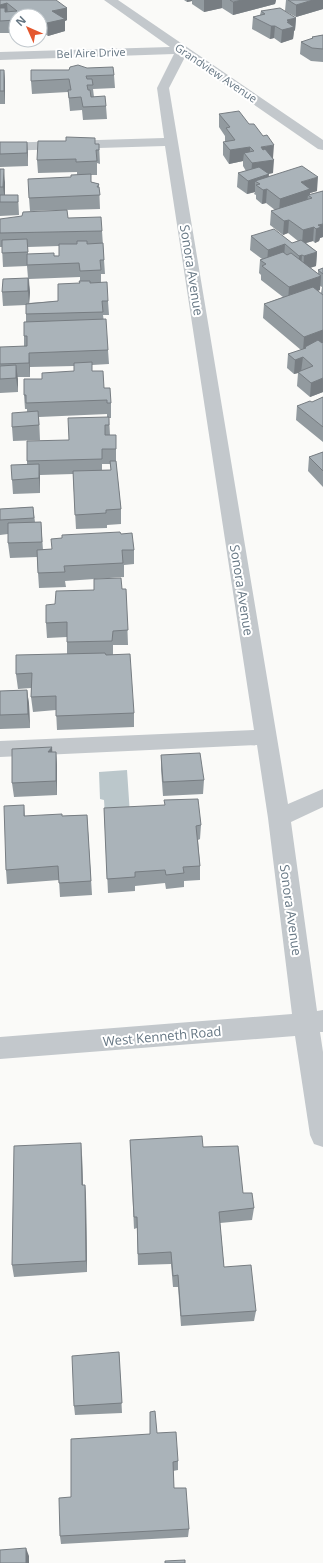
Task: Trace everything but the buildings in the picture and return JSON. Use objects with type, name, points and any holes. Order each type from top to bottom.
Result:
[{"type":"street","name":"Grandview Avenue","points":[[110,0],[323,146]]},
{"type":"street","name":"Bel Aire Drive","points":[[0,56],[182,50]]},
{"type":"street","name":"Sonora Avenue","points":[[182,50],[163,88],[279,818],[314,1023],[323,1135]]},
{"type":"street","points":[[0,147],[171,142]]},
{"type":"street","points":[[0,749],[266,737]]},
{"type":"street","points":[[279,818],[323,797]]},
{"type":"street","name":"West Kenneth Road","points":[[0,1048],[314,1023]]},
{"type":"shaded area","points":[[127,770],[130,815],[105,816],[104,800],[100,799],[99,772]]}]
